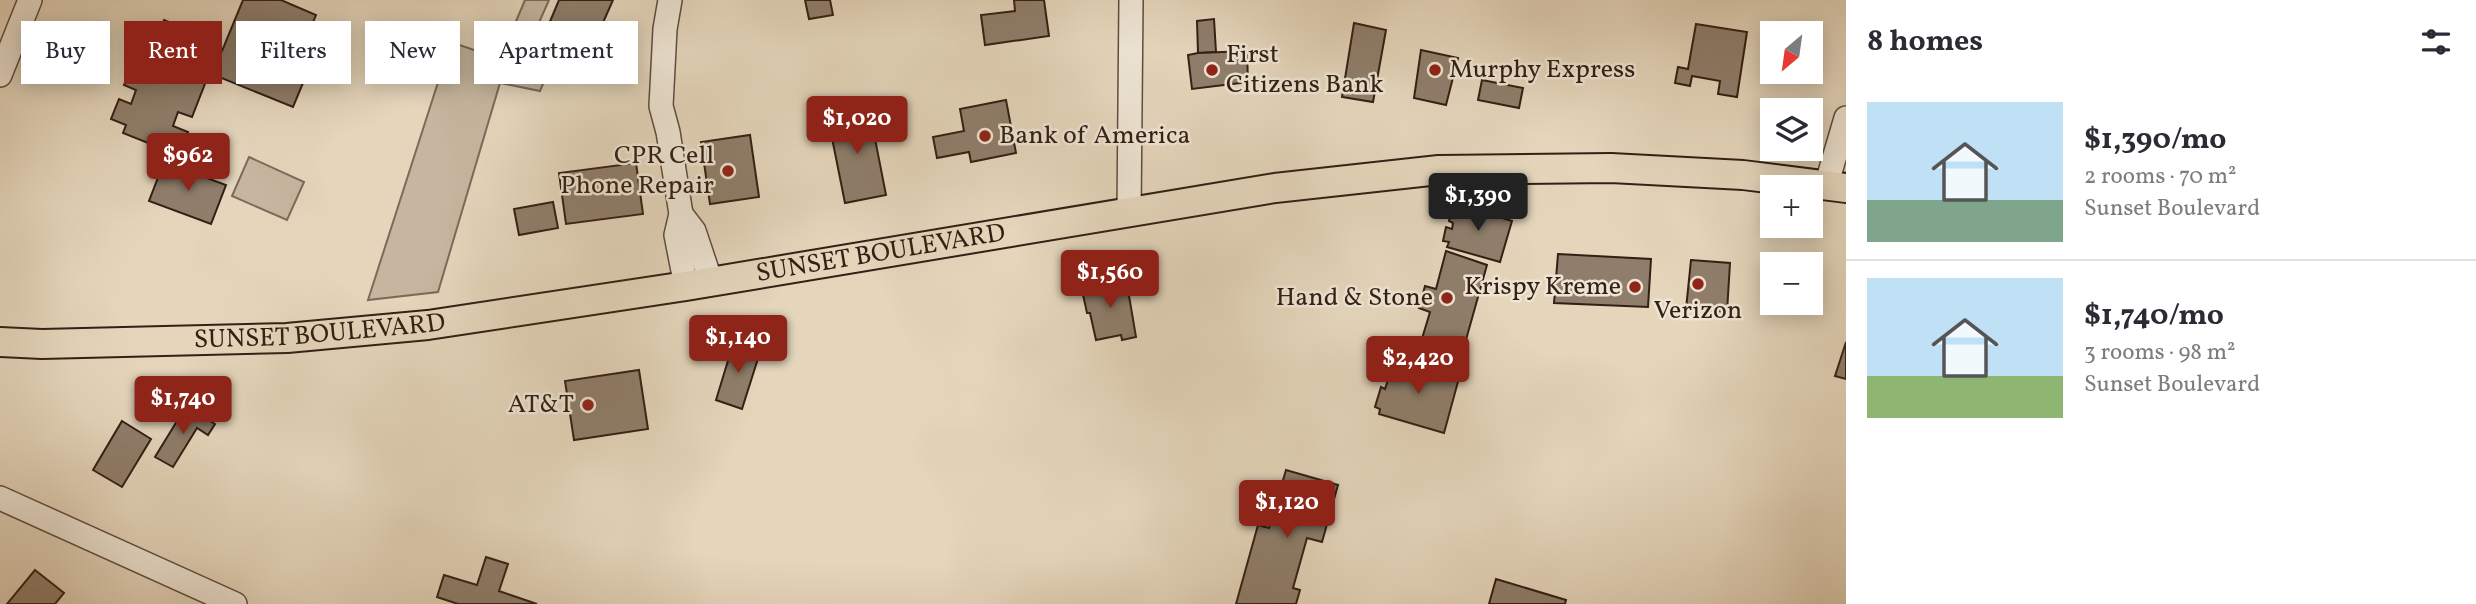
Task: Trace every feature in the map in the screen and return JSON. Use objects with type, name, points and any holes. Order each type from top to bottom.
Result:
[{"type":"main road","name":"SUNSET BOULEVARD","points":[[4,343],[209,341],[428,325],[698,284],[1275,188],[1439,170],[1611,168],[1743,175],[1836,187]]},
{"type":"street","points":[[0,75],[30,0]]},
{"type":"street","points":[[670,0],[665,29],[661,106],[668,132],[681,215],[676,234],[698,284]]},
{"type":"street","points":[[1129,213],[1131,0]]},
{"type":"street","points":[[1836,187],[1846,118]]},
{"type":"street","points":[[0,498],[234,604]]},
{"type":"shaded area","points":[[525,0],[549,0],[540,21],[516,21]]},
{"type":"shaded area","points":[[460,45],[474,50],[474,84],[500,84],[438,292],[368,300],[437,84],[460,84]]},
{"type":"shaded area","points":[[505,84],[543,84],[540,91]]},
{"type":"shaded area","points":[[249,157],[304,182],[287,220],[232,196]]},
{"type":"building","points":[[243,0],[281,0],[316,15],[314,21],[236,21],[236,84],[222,78],[222,51]]},
{"type":"building","points":[[559,0],[613,0],[604,21],[550,21]]},
{"type":"building","points":[[805,0],[830,0],[833,15],[809,19]]},
{"type":"building","points":[[1014,0],[1044,0],[1049,36],[985,45],[981,15],[1015,11]]},
{"type":"building","points":[[1214,19],[1216,52],[1198,53],[1197,21]]},
{"type":"building","points":[[1354,23],[1386,30],[1373,102],[1342,97]]},
{"type":"building","points":[[1696,24],[1747,32],[1737,97],[1718,94],[1720,81],[1692,76],[1690,86],[1675,83],[1678,67],[1688,69]]},
{"type":"building","points":[[1421,50],[1458,58],[1446,105],[1414,98]]},
{"type":"building","points":[[1247,51],[1248,82],[1192,89],[1188,55]]},
{"type":"building","points":[[1482,80],[1523,88],[1519,108],[1478,100]]},
{"type":"building","points":[[205,84],[192,117],[178,112],[173,126],[188,132],[182,147],[166,141],[163,149],[123,133],[126,125],[111,119],[119,99],[131,104],[136,90],[124,85]]},
{"type":"building","points":[[236,84],[303,84],[293,107]]},
{"type":"building","points":[[1006,100],[1016,153],[971,162],[969,152],[937,158],[933,137],[964,131],[960,109]]},
{"type":"building","points":[[861,106],[863,119],[871,118],[886,195],[845,203],[830,128],[840,126],[837,111]]},
{"type":"building","points":[[750,135],[759,197],[710,204],[701,142]]},
{"type":"building","points":[[164,162],[226,185],[211,224],[149,201]]},
{"type":"building","points":[[636,163],[643,214],[566,224],[559,173]]},
{"type":"building","points":[[553,202],[558,228],[519,235],[514,209]]},
{"type":"building","points":[[1463,206],[1512,221],[1500,262],[1447,247],[1449,242],[1443,241],[1446,227],[1452,229],[1453,223],[1449,221],[1452,207],[1461,210]]},
{"type":"building","points":[[1446,251],[1487,265],[1462,354],[1421,342],[1430,312],[1419,308],[1425,286],[1436,289]]},
{"type":"building","points":[[1558,254],[1651,259],[1648,307],[1554,303]]},
{"type":"building","points":[[1691,260],[1730,263],[1727,312],[1686,309]]},
{"type":"building","points":[[1126,278],[1136,337],[1122,340],[1121,335],[1096,340],[1082,290]]},
{"type":"building","points":[[734,341],[761,349],[742,409],[716,400]]},
{"type":"building","points":[[1846,342],[1846,379],[1835,376]]},
{"type":"building","points":[[1400,360],[1459,378],[1444,433],[1379,414],[1380,409],[1375,407],[1381,387],[1385,389],[1393,364],[1398,365]]},
{"type":"building","points":[[639,370],[648,429],[574,440],[565,381]]},
{"type":"building","points":[[185,408],[215,424],[208,435],[197,428],[173,467],[155,457]]},
{"type":"building","points":[[122,421],[151,439],[122,487],[93,470]]},
{"type":"building","points":[[1286,470],[1338,485],[1322,542],[1307,538],[1293,588],[1300,590],[1296,604],[1236,604],[1258,525],[1269,528]]},
{"type":"building","points":[[486,557],[508,564],[499,591],[537,604],[458,604],[437,597],[444,575],[477,585]]},
{"type":"building","points":[[35,570],[64,593],[55,604],[7,604]]},
{"type":"building","points":[[1496,579],[1566,600],[1565,604],[1489,604]]},
{"type":"place","name":"First Citizens Bank","points":[[1212,70]]},
{"type":"place","name":"Murphy Express","points":[[1435,70]]},
{"type":"place","name":"Bank of America","points":[[985,136]]},
{"type":"place","name":"CPR Cell Phone Repair","points":[[728,171]]},
{"type":"place","name":"Verizon","points":[[1698,284]]},
{"type":"place","name":"Krispy Kreme","points":[[1635,287]]},
{"type":"place","name":"Hand & Stone","points":[[1447,298]]},
{"type":"place","name":"AT&T","points":[[588,405]]}]
